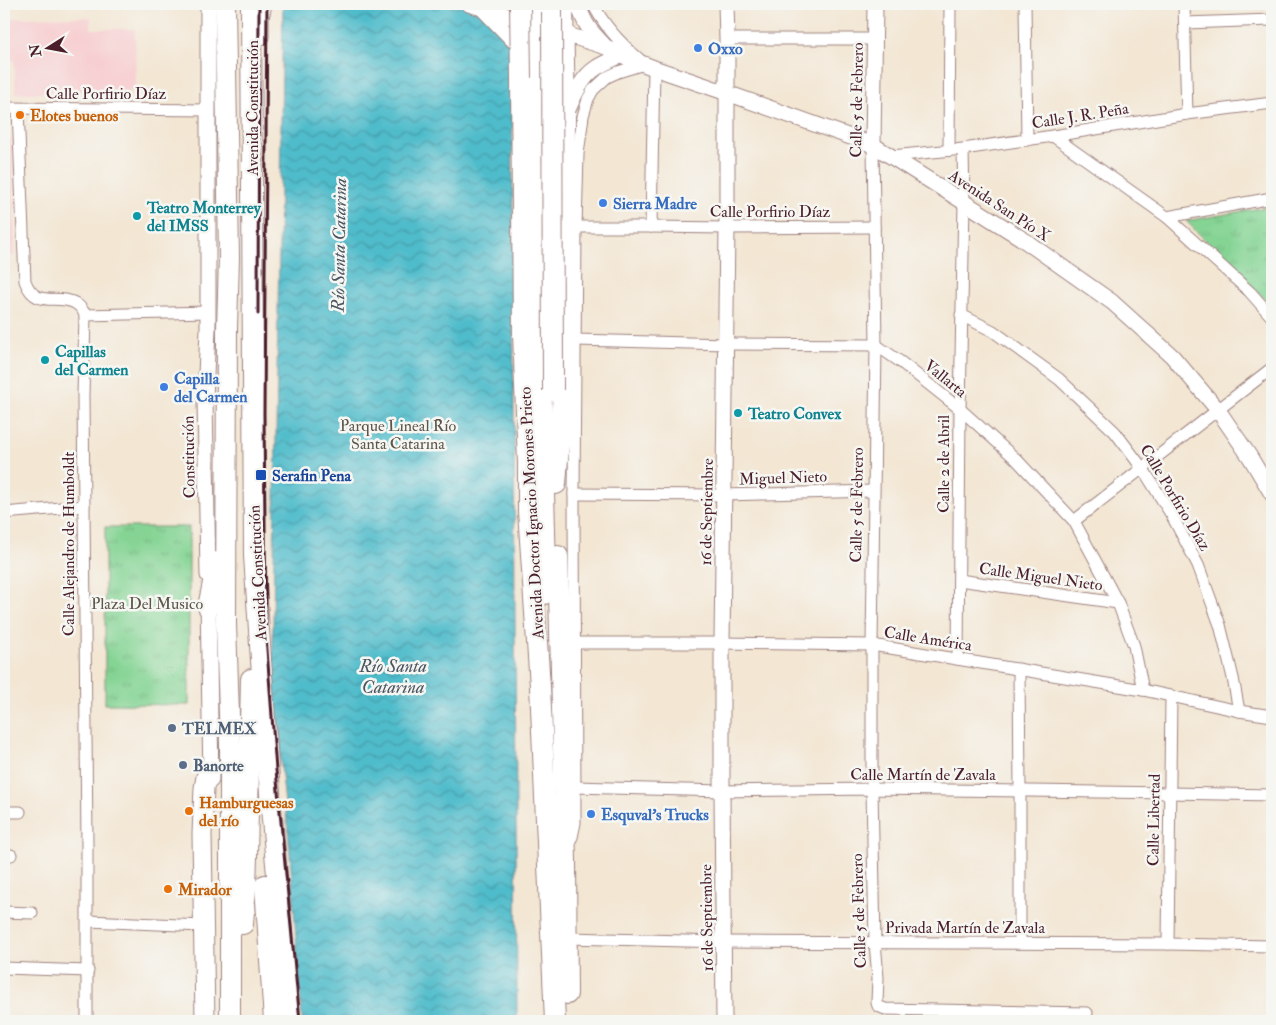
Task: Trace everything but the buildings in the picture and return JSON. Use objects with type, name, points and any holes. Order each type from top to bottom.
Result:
[{"type":"highway","name":"Avenida Constitución","points":[[225,4],[229,258],[226,624],[230,744],[220,849],[230,1021]]},
{"type":"highway","name":"Avenida Constitución","points":[[251,4],[254,556],[271,808],[290,1021]]},
{"type":"highway","points":[[539,4],[540,324],[546,570],[540,686]]},
{"type":"highway","name":"Avenida Doctor Ignacio Morones Prieto","points":[[519,12],[523,333],[528,521],[540,686],[555,1021]]},
{"type":"highway","points":[[556,484],[563,394],[565,118],[562,17]]},
{"type":"highway","name":"Avenida Doctor Ignacio Morones Prieto","points":[[562,17],[554,392],[566,861],[567,1021]]},
{"type":"highway","points":[[208,607],[213,583],[219,327],[229,258]]},
{"type":"highway","points":[[243,924],[248,856],[254,556]]},
{"type":"highway","points":[[230,744],[236,768],[240,798],[243,924],[242,1021]]},
{"type":"highway","points":[[271,808],[263,827],[263,847],[274,1021]]},
{"type":"highway","points":[[547,1021],[550,911]]},
{"type":"main road","points":[[205,1021],[202,834],[204,788],[206,777],[211,768]]},
{"type":"street","name":"Constitución","points":[[208,4],[208,312],[205,399],[211,768],[220,849],[212,922],[209,1021]]},
{"type":"street","points":[[252,185],[259,153],[261,127],[260,34],[264,4]]},
{"type":"street","points":[[593,4],[612,33],[649,66],[651,227]]},
{"type":"street","name":"16 de Septiembre","points":[[724,1021],[722,643],[727,228],[728,39],[726,4]]},
{"type":"street","name":"Calle 5 de Febrero","points":[[875,4],[873,145],[876,344],[873,491],[872,789],[875,942],[878,966],[876,999],[878,1006],[886,1009],[958,1016]]},
{"type":"street","points":[[948,150],[950,4]]},
{"type":"street","points":[[1025,4],[1027,140]]},
{"type":"street","points":[[1184,4],[1187,114]]},
{"type":"street","points":[[476,6],[515,42],[531,64],[536,73],[540,94]]},
{"type":"street","name":"Avenida San Pío X","points":[[476,6],[519,12],[540,26],[562,17],[616,54],[873,145],[892,156],[1021,238],[1112,302],[1172,356],[1218,410],[1250,457],[1272,494]]},
{"type":"street","points":[[540,94],[562,17],[583,19],[591,31],[616,54],[597,67],[582,82],[565,118]]},
{"type":"street","points":[[1185,23],[1272,20]]},
{"type":"street","points":[[728,39],[874,39]]},
{"type":"street","points":[[566,861],[575,823],[574,494],[578,154],[583,116],[593,90],[607,77],[618,72],[649,66]]},
{"type":"street","name":"Calle J. R. Peña","points":[[892,156],[963,149],[1187,114],[1272,103]]},
{"type":"street","name":"Calle Porfirio Díaz","points":[[4,108],[208,110]]},
{"type":"street","points":[[18,109],[25,281],[28,289],[35,296],[70,301],[77,304],[86,315],[208,312]]},
{"type":"street","points":[[1053,136],[1167,216],[1250,292],[1272,317]]},
{"type":"street","name":"Calle 2 de Abril","points":[[958,659],[961,315],[964,202],[963,149]]},
{"type":"street","points":[[1167,216],[1272,198]]},
{"type":"street","name":"Calle Porfirio Díaz","points":[[576,227],[727,228],[874,226]]},
{"type":"street","name":"Calle Alejandro de Humboldt","points":[[86,315],[83,396],[88,1021]]},
{"type":"street","name":"Calle Porfirio Díaz","points":[[961,315],[993,331],[1059,379],[1114,432],[1142,469],[1171,514],[1198,566],[1220,625],[1239,711]]},
{"type":"street","points":[[576,340],[726,344],[876,344]]},
{"type":"street","name":"Vallarta","points":[[876,344],[960,409],[1016,459],[1074,521],[1118,603],[1134,646],[1143,690]]},
{"type":"street","points":[[1074,521],[1272,368]]},
{"type":"street","name":"Miguel Nieto","points":[[574,494],[724,495],[873,491]]},
{"type":"street","points":[[4,513],[84,506]]},
{"type":"street","name":"Calle Miguel Nieto","points":[[959,580],[1118,603]]},
{"type":"street","name":"Calle América","points":[[574,643],[872,645],[1143,690],[1239,711],[1272,716]]},
{"type":"street","points":[[1019,669],[1020,943]]},
{"type":"street","name":"Calle Libertad","points":[[1168,944],[1171,696]]},
{"type":"street","name":"Calle Martín de Zavala","points":[[574,787],[722,791],[872,789],[1272,795]]},
{"type":"street","points":[[4,812],[20,812]]},
{"type":"street","points":[[4,912],[32,912]]},
{"type":"street","points":[[88,921],[203,926]]},
{"type":"street","name":"Privada Martín de Zavala","points":[[567,938],[724,942],[1272,946]]},
{"type":"street","points":[[4,968],[88,971]]},
{"type":"street","points":[[958,1016],[1087,1013]]},
{"type":"shaded area","points":[[91,17],[91,29],[135,29],[136,91],[16,93],[14,60],[4,59],[4,18]]},
{"type":"shaded area","points":[[4,139],[12,139],[15,256],[4,256]]},
{"type":"green space","points":[[1272,206],[1272,306],[1186,221]]},
{"type":"green space","name":"Plaza Del Musico","points":[[105,527],[189,527],[189,705],[105,704]]},
{"type":"water","name":"Río Santa Catarina","points":[[283,4],[512,4],[517,1021],[302,1021],[289,840],[272,684]]},
{"type":"railway","points":[[258,314],[259,4]]},
{"type":"railway","points":[[267,4],[264,414],[266,636],[276,770],[300,1021]]},
{"type":"place","name":"Oxxo","points":[[698,48]]},
{"type":"place","name":"Elotes buenos","points":[[20,115]]},
{"type":"place","name":"Sierra Madre","points":[[603,203]]},
{"type":"place","name":"Teatro Monterrey del IMSS","points":[[137,216]]},
{"type":"place","name":"Capillas del Carmen","points":[[45,360]]},
{"type":"place","name":"Capilla del Carmen","points":[[164,387]]},
{"type":"place","name":"Teatro Convex","points":[[738,413]]},
{"type":"place","name":"Serafin Pena","points":[[261,475]]},
{"type":"place","name":"TELMEX","points":[[172,728]]},
{"type":"place","name":"Banorte","points":[[183,765]]},
{"type":"place","name":"Hamburguesas del río","points":[[189,811]]},
{"type":"place","name":"Esquval's Trucks","points":[[591,814]]},
{"type":"place","name":"Mirador","points":[[168,889]]},
{"type":"park label","name":"Parque Lineal Río Santa Catarina","points":[[398,434]]}]
